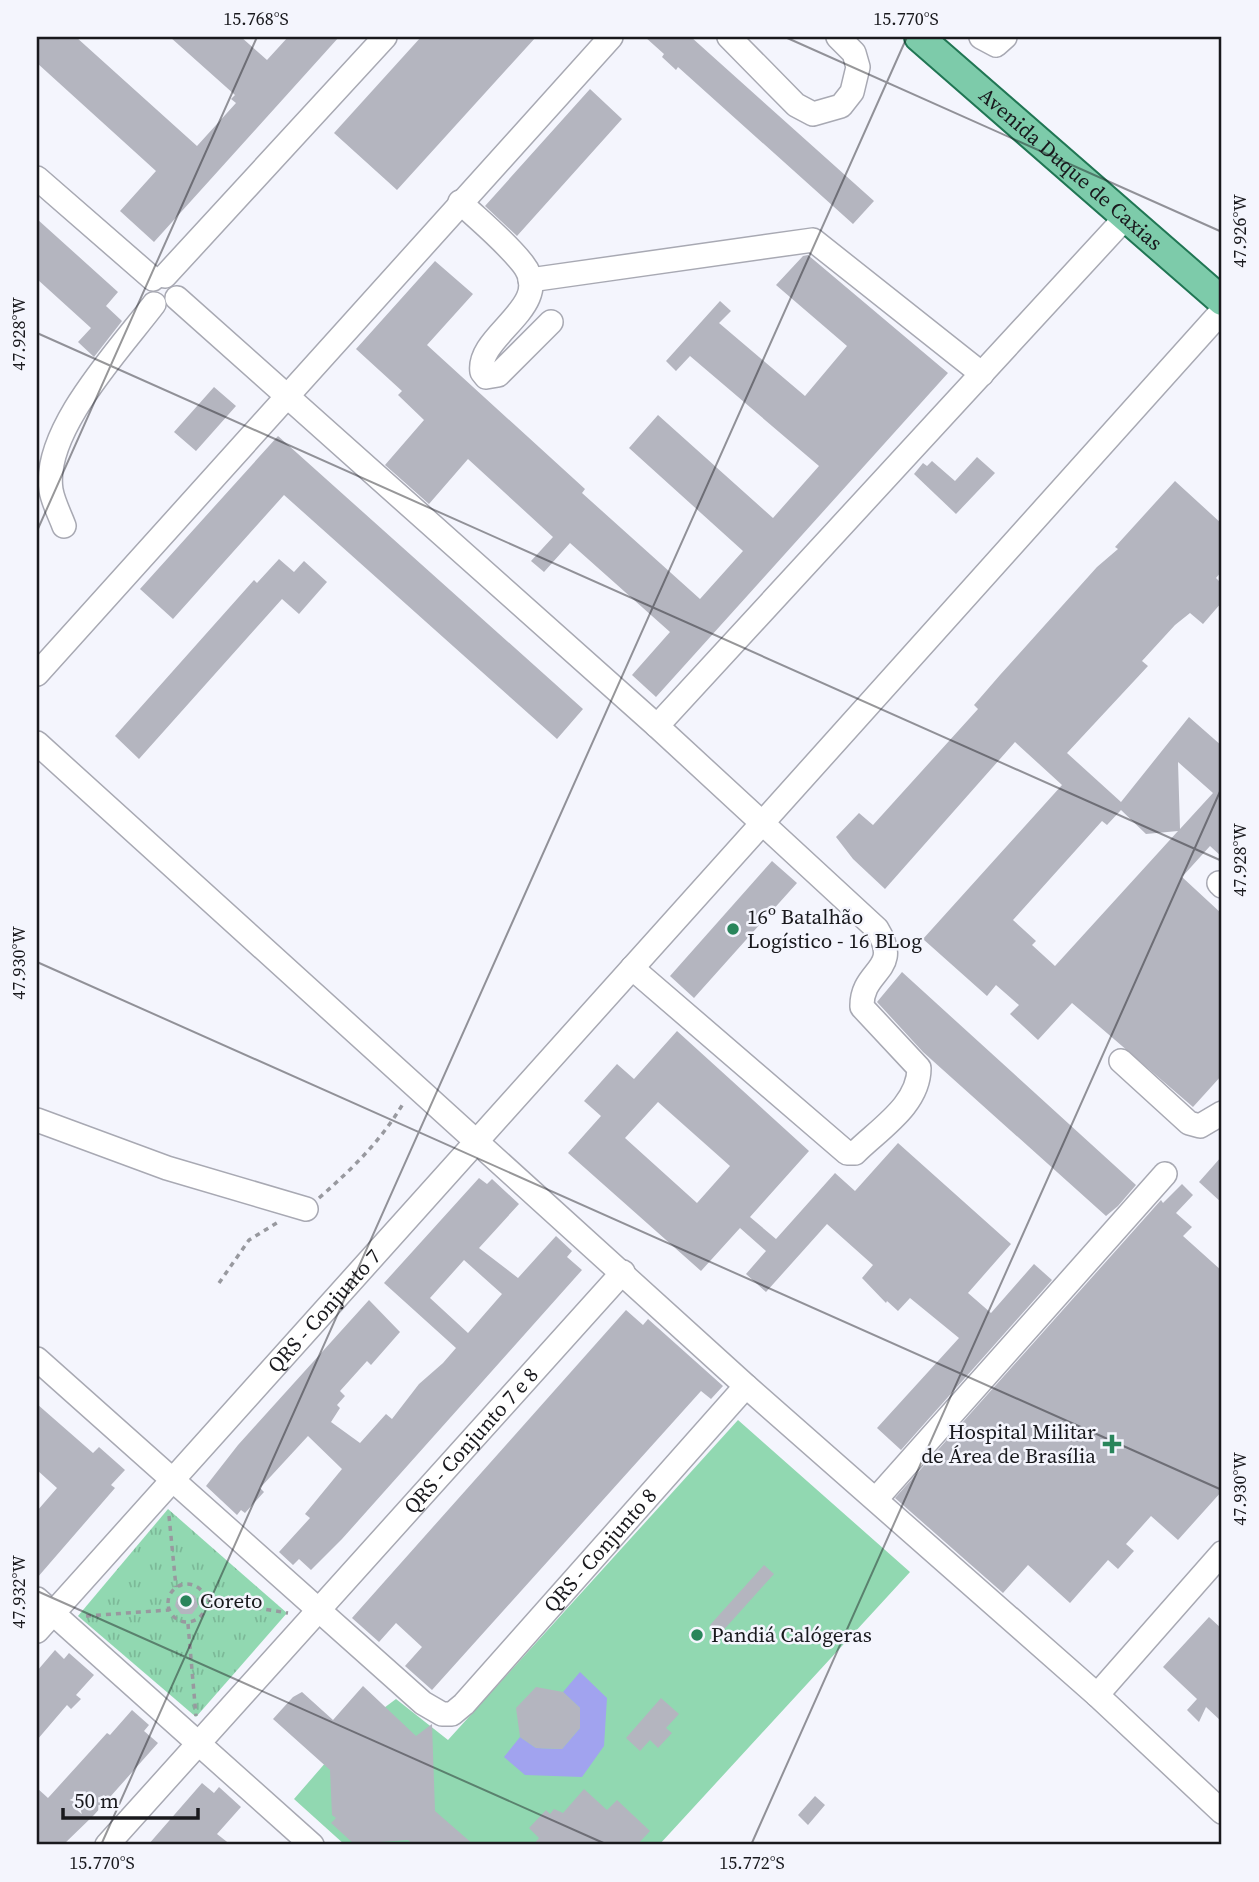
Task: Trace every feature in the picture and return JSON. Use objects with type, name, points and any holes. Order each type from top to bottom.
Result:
[{"type":"main road","name":"Avenida Duque de Caxias","points":[[919,37],[1222,301]]},
{"type":"street","points":[[37,178],[159,277],[178,287],[177,298],[167,307],[154,304],[147,292],[159,277],[385,37]]},
{"type":"street","points":[[37,674],[611,37]]},
{"type":"street","points":[[729,37],[796,104],[813,114],[841,106],[852,92],[858,67],[854,53],[838,37]]},
{"type":"street","points":[[981,37],[996,45],[1005,37]]},
{"type":"street","points":[[460,202],[524,265],[530,280],[524,305],[483,356],[482,372],[486,377],[498,375],[551,322]]},
{"type":"street","points":[[657,726],[1126,217]]},
{"type":"street","points":[[530,280],[813,240],[982,374]]},
{"type":"street","points":[[177,298],[657,726],[877,929],[887,945],[883,963],[863,990],[862,1007],[919,1068],[918,1086],[911,1099],[855,1153],[841,1151],[632,968]]},
{"type":"street","points":[[64,526],[51,491],[58,445],[75,411],[154,304]]},
{"type":"street","name":"QRS - Conjunto 7","points":[[37,1631],[45,1606],[172,1479],[1222,311]]},
{"type":"street","points":[[37,743],[746,1386],[1217,1797]]},
{"type":"street","points":[[1121,1060],[1189,1123],[1200,1126],[1222,1113]]},
{"type":"street","points":[[37,1120],[167,1168],[306,1209]]},
{"type":"street","points":[[877,1498],[1164,1174]]},
{"type":"street","name":"QRS - Conjunto 7 e 8","points":[[107,1845],[623,1272]]},
{"type":"street","points":[[37,1359],[319,1611]]},
{"type":"street","name":"QRS - Conjunto 8","points":[[319,1611],[423,1703],[442,1714],[452,1714],[746,1386]]},
{"type":"street","points":[[1097,1695],[1222,1553]]},
{"type":"street","points":[[45,1606],[312,1845]]},
{"type":"path","points":[[219,1283],[249,1240],[306,1209],[356,1167],[388,1130],[414,1086]]},
{"type":"path","points":[[172,1479],[168,1509],[176,1587]]},
{"type":"path","points":[[189,1583],[201,1589],[207,1600],[203,1616],[188,1624],[176,1620],[168,1610],[168,1597],[176,1587],[189,1583]]},
{"type":"path","points":[[207,1600],[287,1613],[319,1611]]},
{"type":"path","points":[[45,1606],[78,1616],[168,1610]]},
{"type":"path","points":[[188,1624],[198,1742]]},
{"type":"green space","name":"Pandiá Calógeras","points":[[738,1420],[910,1572],[659,1845],[345,1845],[294,1799],[353,1731],[396,1699],[448,1740]]},
{"type":"green space","points":[[168,1509],[287,1613],[196,1717],[78,1616]]},
{"type":"water","points":[[580,1672],[607,1698],[604,1746],[582,1777],[525,1775],[504,1757],[520,1737],[536,1748],[562,1749],[580,1728],[580,1708],[563,1692]]},
{"type":"building","points":[[37,37],[76,37],[197,146],[236,103],[231,99],[235,95],[170,37],[241,37],[267,60],[288,37],[339,37],[154,242],[120,211],[156,171],[37,63]]},
{"type":"building","points":[[421,37],[536,37],[397,190],[334,133]]},
{"type":"building","points":[[645,37],[691,37],[874,201],[853,224],[678,67],[676,70],[662,57],[664,54]]},
{"type":"building","points":[[590,89],[622,119],[517,236],[485,206]]},
{"type":"building","points":[[37,219],[118,292],[106,306],[122,321],[94,357],[78,342],[91,328],[37,279]]},
{"type":"building","points":[[808,255],[948,373],[656,697],[632,675],[670,632],[570,543],[544,572],[531,561],[553,537],[468,459],[429,504],[385,465],[424,420],[398,395],[402,391],[356,349],[435,261],[473,294],[427,345],[585,489],[582,493],[700,599],[743,551],[629,448],[658,415],[773,518],[819,466],[690,356],[676,371],[666,361],[720,301],[731,311],[719,323],[805,396],[847,346],[776,285],[803,256]]},
{"type":"building","points":[[214,387],[236,406],[196,451],[174,432]]},
{"type":"building","points":[[278,436],[583,709],[557,739],[284,495],[173,619],[140,589]]},
{"type":"building","points":[[977,457],[995,473],[956,514],[914,474],[923,463],[927,466],[932,461],[955,481]]},
{"type":"building","points":[[1175,481],[1222,524],[1222,571],[1216,578],[1222,584],[1222,602],[1203,624],[1190,613],[1175,625],[1142,661],[1148,666],[1067,753],[1121,802],[1189,717],[1222,746],[1222,857],[1210,846],[1182,877],[1222,914],[1222,1075],[1193,1107],[1072,1003],[1038,1040],[1010,1014],[1019,1005],[996,985],[987,996],[923,939],[1062,785],[1015,742],[885,889],[853,859],[836,837],[859,813],[873,825],[978,709],[974,705],[1000,675],[1097,567],[1118,549],[1115,547]],"holes":[[[1178,762],[1213,793],[1180,829]],[[1121,810],[1146,834],[1178,831],[1055,966],[1032,945],[1036,941],[1013,920],[1102,821],[1107,825]]]},
{"type":"building","points":[[279,559],[294,572],[304,561],[327,582],[299,614],[282,599],[139,759],[115,736],[254,580],[257,583]]},
{"type":"building","name":"16º Batalhão Logístico - 16 BLog","points":[[772,861],[797,883],[694,998],[670,976]]},
{"type":"building","points":[[902,972],[1136,1185],[1118,1206],[1106,1216],[923,1052],[877,1002]]},
{"type":"building","points":[[677,1031],[809,1151],[750,1217],[776,1239],[835,1173],[855,1191],[898,1143],[1011,1244],[968,1293],[991,1313],[1034,1264],[1052,1280],[901,1450],[877,1428],[959,1338],[910,1298],[898,1311],[887,1301],[886,1303],[862,1278],[873,1265],[827,1224],[766,1292],[746,1274],[766,1251],[740,1228],[701,1271],[568,1153],[601,1116],[584,1101],[617,1064],[634,1079]],"holes":[[[658,1102],[730,1166],[697,1203],[625,1138]]]},
{"type":"building","points":[[1222,1156],[1222,1203],[1199,1182]]},
{"type":"building","points":[[479,1178],[487,1184],[492,1179],[519,1204],[479,1248],[518,1278],[556,1236],[572,1251],[567,1257],[582,1270],[342,1539],[311,1570],[299,1559],[293,1565],[279,1552],[310,1518],[305,1514],[342,1469],[308,1436],[260,1488],[264,1492],[245,1513],[241,1510],[237,1515],[206,1486],[238,1445],[369,1300],[400,1332],[371,1365],[367,1361],[340,1391],[345,1396],[337,1405],[340,1408],[331,1422],[360,1443],[386,1414],[392,1419],[419,1384],[443,1363],[456,1348],[384,1283]],"holes":[[[464,1260],[502,1294],[468,1333],[430,1298]]]},
{"type":"building","points":[[1182,1184],[1193,1195],[1176,1213],[1192,1227],[1183,1236],[1222,1271],[1222,1491],[1178,1540],[1151,1516],[1126,1544],[1134,1551],[1118,1569],[1108,1560],[1070,1603],[1028,1565],[1003,1593],[895,1498],[1161,1200],[1163,1203]]},
{"type":"building","points":[[626,1310],[643,1325],[648,1319],[723,1386],[711,1399],[701,1391],[432,1690],[405,1666],[422,1647],[396,1623],[379,1642],[352,1618]]},
{"type":"building","points":[[37,1404],[93,1453],[99,1447],[125,1470],[111,1485],[115,1488],[37,1578],[37,1511],[57,1488],[37,1470]]},
{"type":"building","points":[[764,1565],[774,1574],[720,1634],[710,1625]]},
{"type":"building","name":"Coreto","points":[[186,1592],[195,1596],[198,1606],[192,1614],[181,1614],[175,1606],[177,1597]]},
{"type":"building","points":[[1209,1617],[1222,1629],[1222,1722],[1206,1707],[1199,1722],[1187,1710],[1197,1699],[1163,1667]]},
{"type":"building","points":[[55,1650],[64,1659],[69,1653],[94,1675],[76,1695],[81,1699],[71,1709],[67,1705],[37,1740],[37,1671]]},
{"type":"building","points":[[363,1686],[416,1736],[432,1724],[435,1811],[474,1845],[414,1845],[408,1840],[354,1844],[331,1823],[336,1818],[332,1815],[330,1770],[273,1719],[293,1697],[302,1692],[333,1720]]},
{"type":"building","points":[[536,1687],[563,1692],[580,1708],[580,1728],[562,1749],[536,1748],[520,1737],[516,1708]]},
{"type":"building","points":[[661,1698],[679,1714],[666,1728],[672,1733],[658,1748],[650,1740],[640,1751],[626,1738]]},
{"type":"building","points":[[132,1710],[149,1725],[144,1731],[158,1743],[94,1815],[63,1845],[37,1845],[37,1788],[48,1798],[107,1733],[110,1735]]},
{"type":"building","points":[[202,1783],[214,1793],[219,1787],[241,1807],[217,1834],[231,1845],[148,1845]]},
{"type":"building","points":[[584,1789],[607,1810],[617,1800],[650,1831],[637,1845],[533,1845],[539,1838],[529,1828],[546,1810],[550,1814],[554,1809],[563,1813]]},
{"type":"building","points":[[815,1796],[825,1805],[808,1825],[798,1815]]},
{"type":"place","name":"16º Batalhão Logístico - 16 BLog","points":[[733,929]]},
{"type":"place","name":"Hospital Militar de Área de Brasília","points":[[1112,1444]]},
{"type":"place","name":"Coreto","points":[[186,1601]]},
{"type":"place","name":"Pandiá Calógeras","points":[[697,1635]]}]
